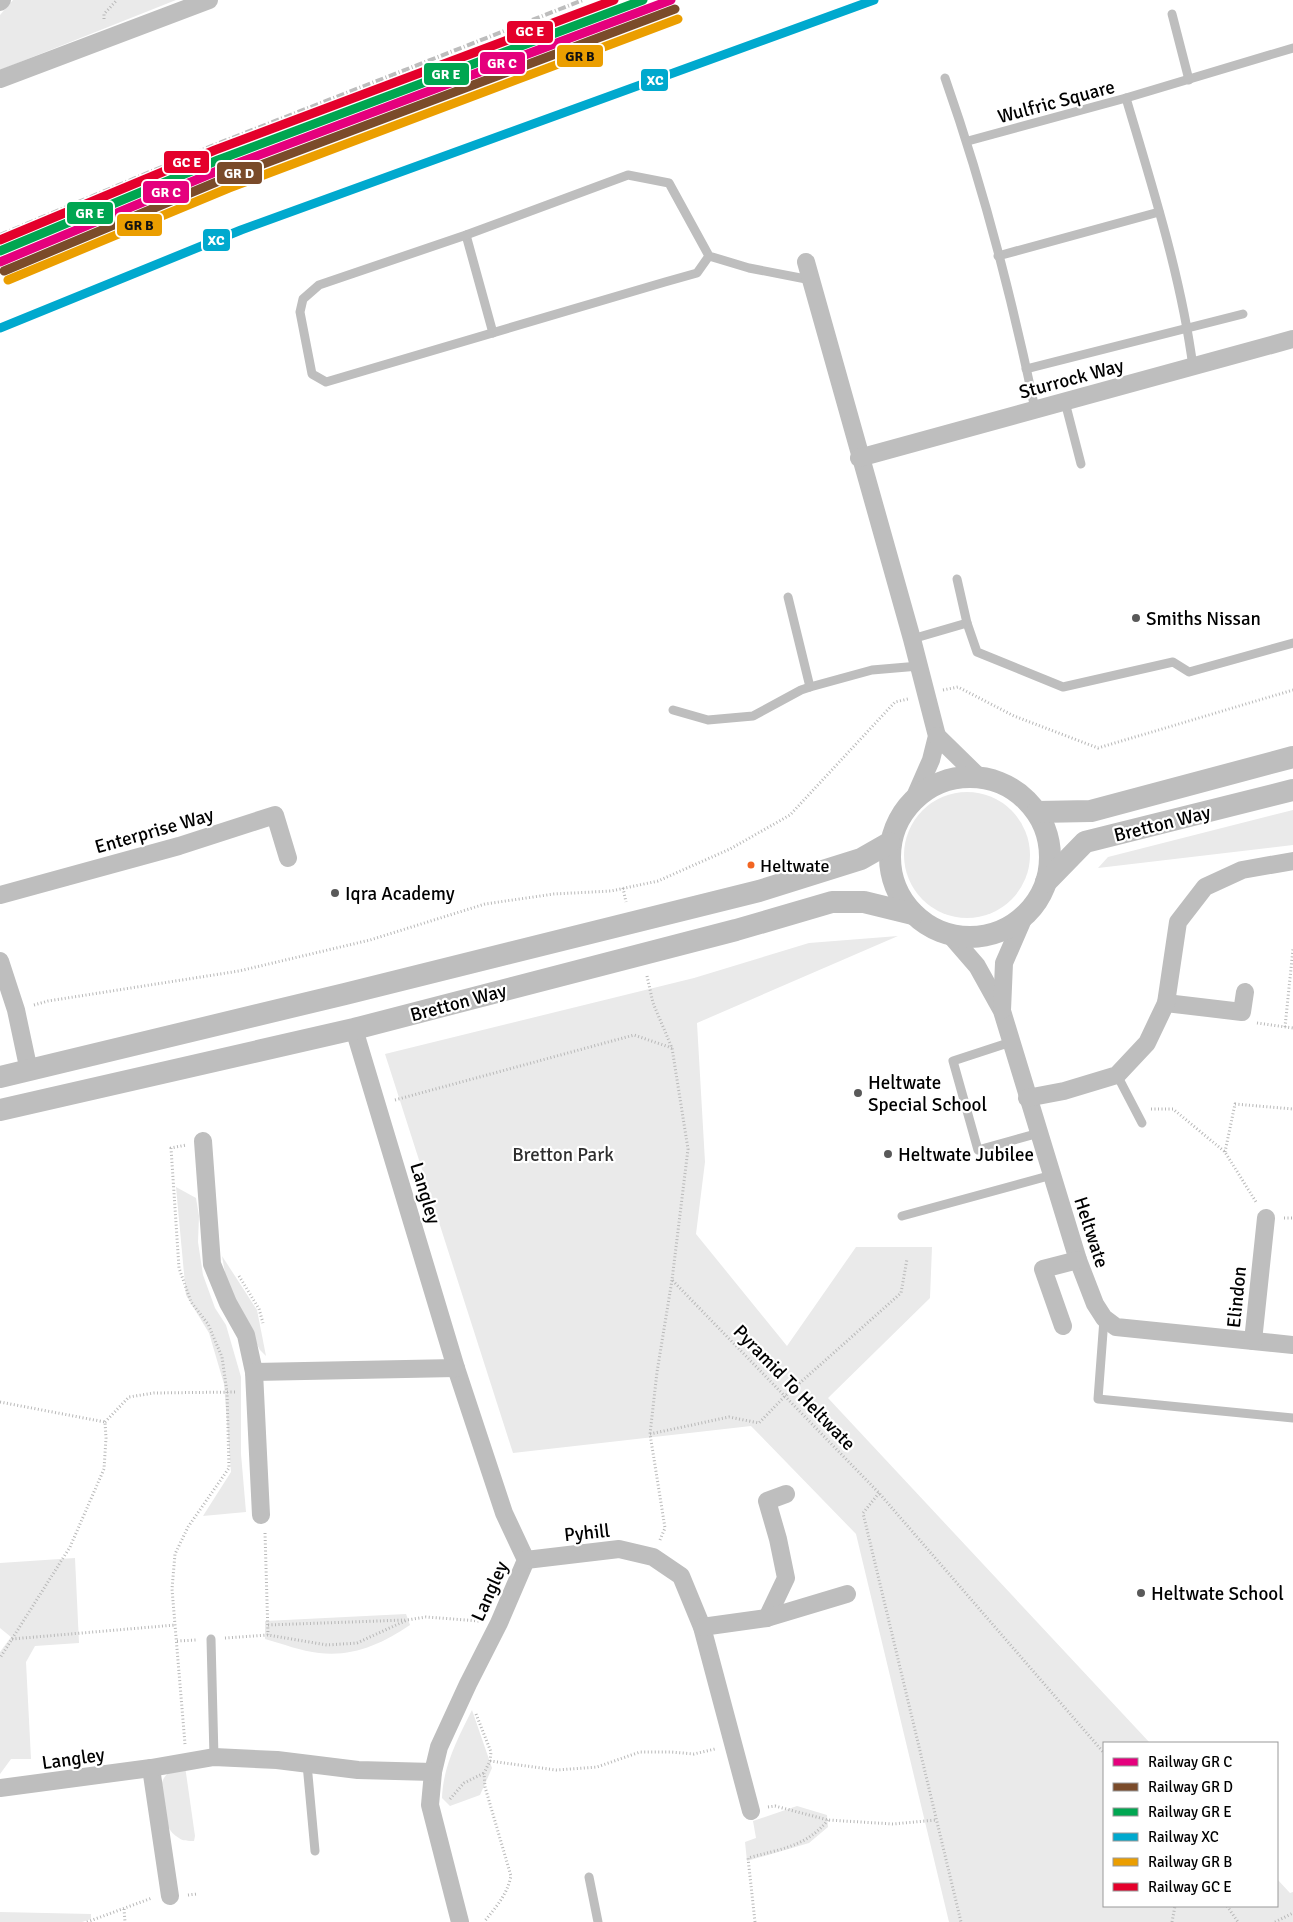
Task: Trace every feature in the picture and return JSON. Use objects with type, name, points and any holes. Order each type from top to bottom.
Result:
[{"type":"street","points":[[0,79],[209,0]]},
{"type":"street","points":[[806,262],[859,458],[912,639],[937,736],[931,760],[913,801],[898,823],[889,842],[891,872],[899,895],[913,914],[930,928],[951,936],[977,938],[1002,931],[1024,917],[1038,901],[1046,882],[1050,858],[1047,834],[1036,812],[1021,796],[1002,783],[980,778],[956,778],[932,786],[913,801]]},
{"type":"street","name":"Sturrock Way","points":[[859,458],[1293,339]]},
{"type":"street","points":[[937,736],[980,778]]},
{"type":"street","name":"Bretton Way","points":[[1036,812],[1091,810],[1293,757]]},
{"type":"street","name":"Bretton Way","points":[[1046,882],[1086,842],[1293,790]]},
{"type":"street","name":"Enterprise Way","points":[[0,896],[179,846],[275,815],[288,858]]},
{"type":"street","name":"Bretton Way","points":[[0,1077],[759,891],[861,860],[889,842]]},
{"type":"street","points":[[1027,1098],[1064,1091],[1117,1075],[1147,1043],[1166,1003],[1178,922],[1205,886],[1242,870],[1293,860]]},
{"type":"street","name":"Bretton Way","points":[[0,1110],[354,1029],[736,930],[832,902],[864,902],[913,914]]},
{"type":"street","name":"Heltwate","points":[[1002,1011],[1004,963],[1024,917]]},
{"type":"street","name":"Heltwate","points":[[951,936],[977,966],[1002,1011],[1078,1260],[1095,1304],[1104,1318]]},
{"type":"street","points":[[0,961],[16,1010],[29,1071]]},
{"type":"street","points":[[1166,1003],[1242,1012],[1245,992]]},
{"type":"street","name":"Langley","points":[[354,1029],[456,1368],[504,1514],[526,1560],[499,1623],[439,1747],[433,1772],[430,1805],[460,1922]]},
{"type":"street","points":[[203,1141],[212,1264],[228,1303],[246,1335],[254,1372],[261,1515]]},
{"type":"street","name":"Elindon","points":[[1266,1218],[1253,1341],[1293,1345]]},
{"type":"street","points":[[1063,1326],[1043,1269],[1078,1260]]},
{"type":"street","points":[[1104,1318],[1116,1327],[1253,1341]]},
{"type":"street","points":[[254,1372],[456,1368]]},
{"type":"street","points":[[767,1618],[786,1578],[778,1539],[767,1501],[786,1494]]},
{"type":"street","name":"Pyhill","points":[[526,1560],[619,1549],[653,1557],[680,1576],[702,1627],[751,1811]]},
{"type":"street","points":[[702,1627],[767,1618],[847,1594]]},
{"type":"street","name":"Langley","points":[[0,1788],[151,1768],[214,1757],[358,1770],[433,1772]]},
{"type":"street","points":[[151,1768],[170,1896]]},
{"type":"lane","points":[[1172,14],[1189,80]]},
{"type":"lane","points":[[1126,98],[1293,48]]},
{"type":"lane","points":[[945,78],[968,141],[1035,409]]},
{"type":"lane","name":"Wulfric Square","points":[[968,141],[1126,98],[1159,212],[1188,329],[1193,367]]},
{"type":"lane","points":[[709,256],[697,273],[326,382],[312,374],[300,312],[303,299],[319,285],[466,236],[628,175],[670,183],[709,256],[749,268],[811,280]]},
{"type":"lane","points":[[998,256],[1159,212]]},
{"type":"lane","points":[[466,236],[493,333]]},
{"type":"lane","points":[[1026,369],[1243,314]]},
{"type":"lane","points":[[1065,402],[1081,464]]},
{"type":"lane","points":[[957,579],[967,623],[977,652],[1063,687],[1174,662],[1189,672],[1293,643]]},
{"type":"lane","points":[[788,597],[810,688]]},
{"type":"lane","points":[[912,639],[967,623]]},
{"type":"lane","points":[[673,710],[708,720],[753,716],[810,688],[872,670],[919,666]]},
{"type":"lane","points":[[1011,1042],[953,1061],[978,1150],[1039,1133]]},
{"type":"lane","points":[[1117,1075],[1142,1123]]},
{"type":"lane","points":[[902,1216],[1052,1175]]},
{"type":"lane","points":[[1104,1318],[1098,1399],[1293,1418]]},
{"type":"lane","points":[[211,1639],[214,1757]]},
{"type":"lane","points":[[307,1764],[315,1851]]},
{"type":"lane","points":[[589,1877],[598,1922]]},
{"type":"path","points":[[958,687],[1014,716],[1098,748],[1293,690]]},
{"type":"path","points":[[48,1001],[239,971],[370,940],[485,904],[554,894],[611,891],[658,881],[730,849],[790,815],[894,702]]},
{"type":"path","points":[[1285,1027],[1293,949]]},
{"type":"path","points":[[646,972],[653,1003],[672,1048],[688,1149],[650,1434],[665,1528],[653,1557]]},
{"type":"path","points":[[1242,1012],[1240,1020],[1293,1028]]},
{"type":"path","points":[[378,1105],[634,1035],[672,1048]]},
{"type":"path","points":[[1225,1152],[1236,1104],[1293,1109]]},
{"type":"path","points":[[1134,1109],[1173,1109],[1225,1152],[1266,1218]]},
{"type":"path","points":[[186,1762],[172,1589],[175,1554],[188,1527],[229,1468],[227,1392],[222,1357],[208,1324],[191,1302],[180,1268],[178,1251],[171,1148],[203,1141]]},
{"type":"path","points":[[650,1434],[729,1417],[759,1423],[784,1397],[901,1293],[907,1260]]},
{"type":"path","points":[[236,1272],[260,1309],[264,1328]]},
{"type":"path","name":"Pyramid To Heltwate","points":[[672,1280],[879,1493],[1103,1752]]},
{"type":"path","points":[[0,1658],[70,1547],[104,1469],[105,1422],[129,1397],[154,1393],[255,1391]]},
{"type":"path","points":[[0,1402],[105,1422]]},
{"type":"path","points":[[879,1493],[863,1513],[960,1922]]},
{"type":"path","points":[[261,1515],[265,1529],[268,1635]]},
{"type":"path","points":[[268,1625],[407,1620],[426,1617],[499,1623]]},
{"type":"path","points":[[177,1641],[268,1635],[327,1645],[357,1643],[407,1620]]},
{"type":"path","points":[[12,1639],[175,1625]]},
{"type":"path","points":[[468,1684],[478,1701],[476,1715],[491,1752],[490,1761],[484,1772],[484,1787],[510,1876],[508,1887],[500,1903],[484,1922]]},
{"type":"path","points":[[490,1761],[556,1770],[597,1767],[640,1752],[694,1754],[733,1744]]},
{"type":"path","points":[[430,1805],[447,1802],[464,1783],[484,1772]]},
{"type":"path","points":[[751,1811],[775,1806],[828,1820],[893,1824],[936,1820]]},
{"type":"path","points":[[755,1922],[748,1858],[789,1847],[806,1840],[818,1833],[828,1820]]},
{"type":"path","points":[[87,1922],[153,1897],[197,1894]]},
{"type":"path","points":[[1172,1922],[1175,1907]]},
{"type":"path","points":[[1228,1907],[1238,1922]]},
{"type":"path","points":[[124,1909],[125,1922]]},
{"type":"path","points":[[1275,1922],[1293,1913]]},
{"type":"green space","points":[[13,0],[176,0],[0,70],[0,15]]},
{"type":"green space","points":[[967,792],[991,797],[1011,811],[1025,831],[1030,855],[1025,879],[1011,899],[991,913],[967,918],[943,913],[923,899],[909,879],[904,855],[909,831],[923,811],[943,797]]},
{"type":"green space","points":[[1293,810],[1293,845],[1098,868],[1108,857]]},
{"type":"green space","name":"Bretton Park","points":[[898,936],[697,1023],[705,1162],[696,1234],[787,1346],[856,1247],[932,1247],[930,1298],[828,1398],[1149,1742],[1103,1742],[1103,1907],[1278,1907],[1278,1880],[1290,1893],[1293,1892],[1293,1922],[949,1922],[856,1534],[751,1426],[513,1453],[385,1054],[694,978],[809,943]]},
{"type":"green space","points":[[176,1187],[196,1198],[199,1216],[198,1242],[203,1275],[215,1308],[226,1325],[241,1377],[241,1454],[246,1512],[203,1516],[231,1472],[224,1384],[209,1333],[186,1295]]},
{"type":"green space","points":[[222,1256],[257,1310],[266,1356],[260,1350],[228,1290]]},
{"type":"green space","points":[[75,1558],[79,1643],[35,1646],[26,1662],[31,1759],[11,1759],[0,1774],[0,1652],[11,1637],[0,1628],[0,1563]]},
{"type":"green space","points":[[406,1614],[410,1625],[389,1638],[367,1648],[344,1653],[319,1653],[265,1639],[265,1621]]},
{"type":"green space","points":[[472,1710],[492,1768],[480,1795],[450,1806],[442,1798],[445,1775],[452,1752]]},
{"type":"green space","points":[[185,1766],[195,1836],[194,1841],[180,1839],[170,1830],[161,1795],[162,1782],[169,1772]]},
{"type":"green space","points":[[797,1806],[827,1815],[828,1827],[809,1843],[747,1861],[745,1842],[756,1838],[753,1821]]},
{"type":"green space","points":[[0,1912],[91,1914],[91,1919],[82,1922],[0,1922]]},
{"type":"railway","points":[[0,235],[214,145],[583,0]]},
{"type":"transit line","points":[[0,240],[215,150],[614,0]]},
{"type":"transit line","points":[[0,251],[218,160],[643,0]]},
{"type":"transit line","points":[[0,262],[222,169],[671,0]]},
{"type":"transit line","points":[[4,271],[226,178],[675,9]]},
{"type":"transit line","points":[[8,280],[229,188],[678,19]]},
{"type":"rail line","name":"XC","points":[[0,328],[241,230],[874,0]]},
{"type":"place","name":"Smiths Nissan","points":[[1136,618]]},
{"type":"place","name":"Heltwate","points":[[751,865]]},
{"type":"place","name":"Iqra Academy","points":[[335,893]]},
{"type":"place","name":"Heltwate Special School","points":[[858,1093]]},
{"type":"place","name":"Heltwate Jubilee","points":[[888,1154]]},
{"type":"place","name":"Heltwate School","points":[[1141,1593]]}]
